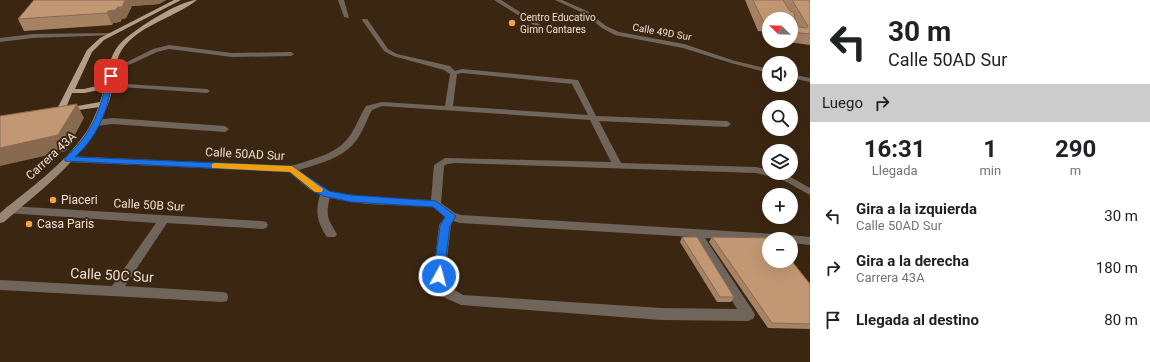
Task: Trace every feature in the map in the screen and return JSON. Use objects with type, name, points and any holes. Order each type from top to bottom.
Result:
[{"type":"main road","points":[[104,104],[56,112],[70,91],[89,51],[102,39],[178,0]]},
{"type":"main road","name":"Carrera 43A","points":[[0,219],[68,160],[87,140],[97,123],[104,104],[113,67],[121,46],[134,35],[194,0]]},
{"type":"main road","points":[[70,91],[92,90],[109,85]]},
{"type":"street","points":[[341,0],[347,18]]},
{"type":"street","points":[[497,0],[547,31]]},
{"type":"street","name":"Calle 49D Sur","points":[[558,0],[585,12],[604,27],[616,34],[684,46],[733,62],[762,69]]},
{"type":"street","points":[[365,20],[386,50],[395,55],[447,68],[454,73],[462,71],[575,82],[592,118],[618,166]]},
{"type":"street","points":[[113,67],[129,63],[155,50],[169,47],[232,54],[292,54]]},
{"type":"street","points":[[450,108],[454,73]]},
{"type":"street","points":[[798,77],[810,80]]},
{"type":"street","points":[[292,169],[340,151],[352,141],[369,108],[374,105],[382,104],[592,118],[727,124]]},
{"type":"street","points":[[97,123],[112,121],[225,129]]},
{"type":"street","name":"Calle 50AD Sur","points":[[68,160],[292,169],[311,185],[326,194],[351,198],[436,204]]},
{"type":"street","points":[[762,171],[455,160],[445,161],[439,165],[436,204],[451,216],[460,219],[762,237]]},
{"type":"street","points":[[789,180],[810,192]]},
{"type":"street","points":[[326,194],[321,210],[322,223],[331,234]]},
{"type":"street","name":"Calle 50B Sur","points":[[10,210],[262,225]]},
{"type":"street","points":[[451,216],[445,226],[439,276],[446,292],[461,300],[662,314],[748,315],[696,233]]},
{"type":"street","points":[[116,291],[164,219]]},
{"type":"street","points":[[798,240],[810,241]]},
{"type":"street","name":"Calle 50C Sur","points":[[0,285],[222,297]]},
{"type":"lane","points":[[0,40],[33,36],[112,34]]},
{"type":"lane","points":[[109,85],[207,91]]},
{"type":"building","points":[[34,0],[125,0],[122,7],[108,11],[107,13],[18,19]]},
{"type":"building","points":[[753,0],[783,0],[790,11],[794,12],[762,12],[762,19]]},
{"type":"building","points":[[792,0],[810,0],[810,34],[798,33],[798,25],[799,27],[807,28],[808,26]]},
{"type":"building","points":[[77,104],[58,135],[0,148],[0,116]]},
{"type":"building","points":[[682,237],[697,237],[734,297],[720,297]]},
{"type":"building","points":[[712,237],[762,238],[762,268],[797,268],[810,284],[810,324],[772,323]]},
{"type":"slow traffic","points":[[215,166],[292,169],[311,185],[319,189]]},
{"type":"place","name":"Centro Educativo Gimn Cantares","points":[[512,23]]},
{"type":"place","name":"Piaceri","points":[[53,200]]},
{"type":"place","name":"Casa Paris","points":[[29,224]]},
{"type":"route","points":[[111,76],[103,112],[87,140],[68,160],[292,169],[311,185],[326,194],[351,198],[436,204],[451,216],[445,226],[439,276]]}]
